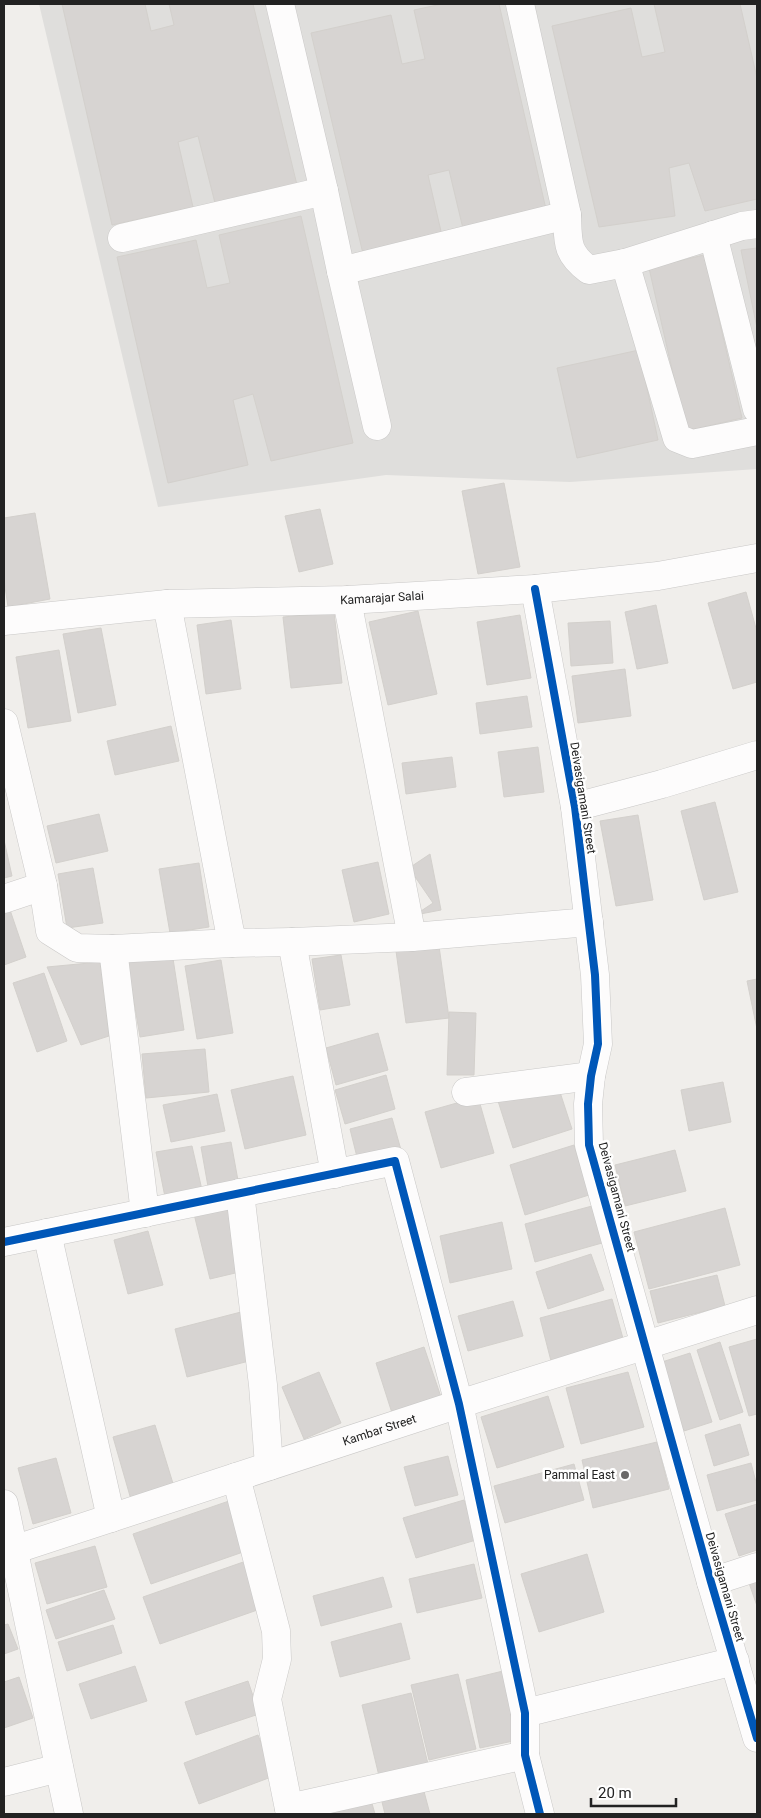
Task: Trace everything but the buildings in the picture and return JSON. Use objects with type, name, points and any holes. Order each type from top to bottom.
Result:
[{"type":"street","points":[[280,4],[377,426]]},
{"type":"street","points":[[520,4],[567,215],[568,242],[574,259],[589,270],[625,263],[742,226],[757,224]]},
{"type":"street","points":[[122,238],[324,190]]},
{"type":"street","points":[[341,271],[567,215]]},
{"type":"street","points":[[712,236],[757,410]]},
{"type":"street","points":[[625,263],[678,438],[692,444],[757,431]]},
{"type":"street","name":"Kamarajar Salai","points":[[4,621],[167,604],[346,600],[535,589],[658,576],[757,558]]},
{"type":"street","name":"Deivasigamani Street","points":[[535,589],[575,807],[595,975],[598,1044],[591,1076],[588,1104],[590,1145],[647,1345],[711,1582],[757,1738]]},
{"type":"street","points":[[346,600],[412,937]]},
{"type":"street","points":[[167,604],[232,943]]},
{"type":"street","points":[[4,722],[43,886],[50,931],[78,948],[113,949],[412,937],[589,922]]},
{"type":"street","points":[[575,807],[662,784],[757,755]]},
{"type":"street","points":[[4,899],[43,886]]},
{"type":"street","points":[[292,942],[335,1174]]},
{"type":"street","points":[[113,949],[145,1213]]},
{"type":"street","points":[[466,1092],[591,1076]]},
{"type":"street","points":[[4,1242],[395,1161],[459,1404],[525,1713],[526,1754],[540,1814]]},
{"type":"street","points":[[240,1193],[263,1385],[269,1466]]},
{"type":"street","points":[[47,1233],[111,1518]]},
{"type":"street","name":"Kambar Street","points":[[9,1551],[459,1404],[757,1310]]},
{"type":"street","points":[[236,1477],[276,1631],[277,1660],[267,1699],[290,1811],[526,1754]]},
{"type":"street","points":[[4,1504],[9,1551],[69,1814]]},
{"type":"street","points":[[711,1582],[757,1567]]},
{"type":"street","points":[[525,1713],[735,1661]]},
{"type":"street","points":[[4,1782],[60,1768]]},
{"type":"shaded area","points":[[39,4],[757,4],[757,469],[570,482],[386,475],[158,507]]},
{"type":"cycle path","points":[[535,589],[575,807],[595,975],[598,1044],[591,1076],[588,1104],[589,1145],[711,1582],[757,1738]]},
{"type":"cycle path","points":[[4,1242],[395,1161],[459,1404],[525,1713],[525,1755],[540,1814]]},
{"type":"place","name":"Pammal East","points":[[625,1475]]}]
